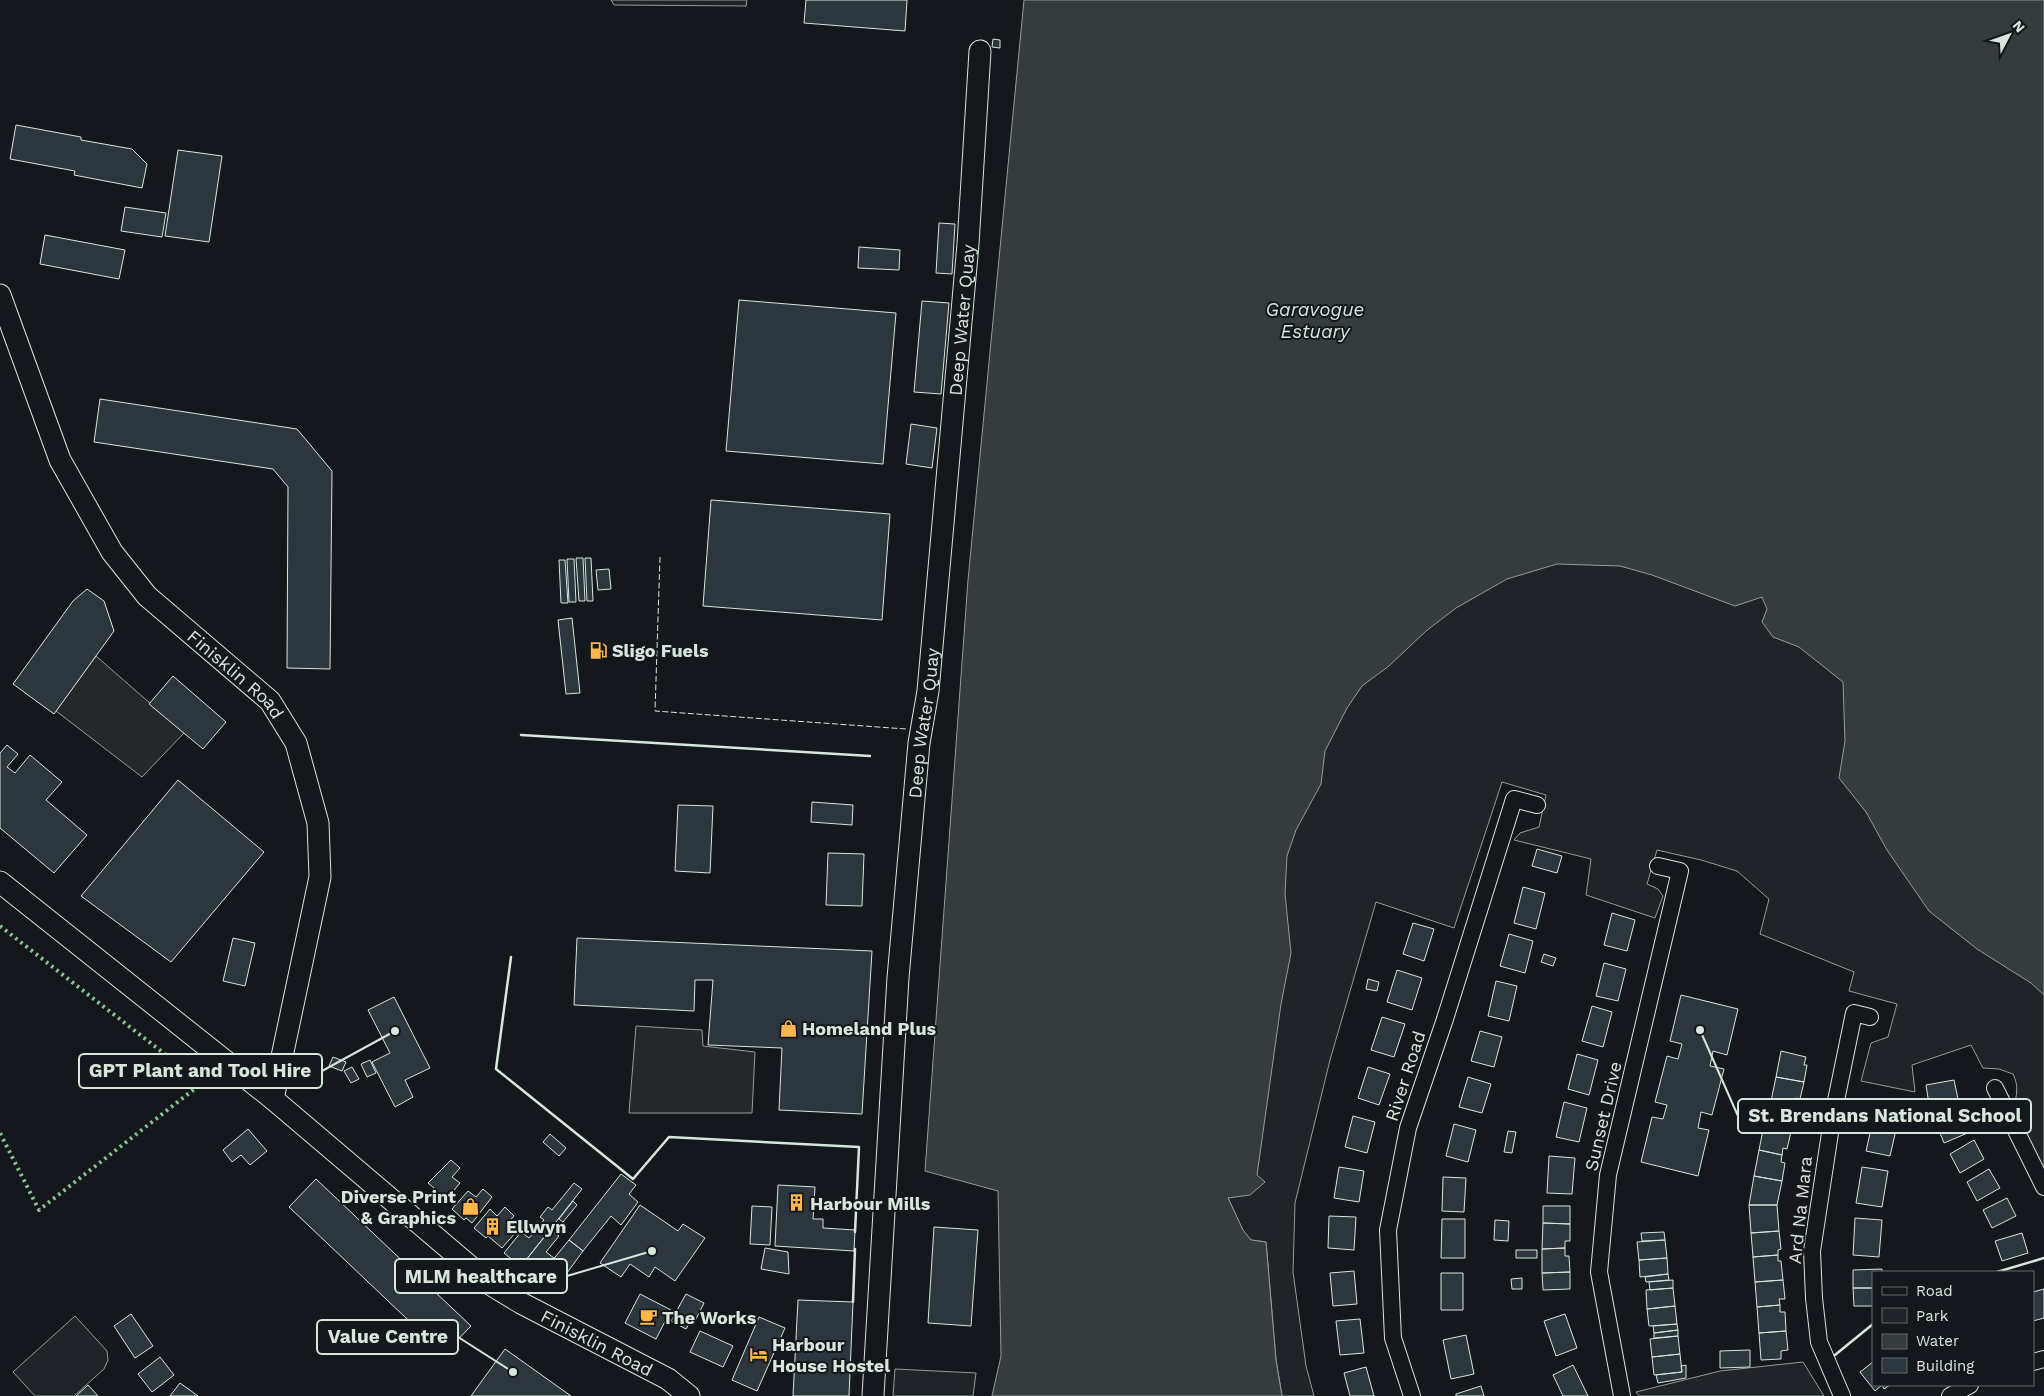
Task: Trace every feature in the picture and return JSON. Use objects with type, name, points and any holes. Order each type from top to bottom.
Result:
[{"type":"street","name":"Deep Water Quay","points":[[873,1396],[898,978],[919,743],[928,691],[966,264],[980,51]]},
{"type":"street","name":"Finisklin Road","points":[[0,295],[60,460],[112,552],[148,596],[270,701],[296,743],[318,823],[320,877],[273,1099]]},
{"type":"street","name":"River Road","points":[[1412,1396],[1393,1338],[1388,1230],[1408,1128],[1445,1019],[1514,799],[1536,806]]},
{"type":"street","name":"Sunset Drive","points":[[1622,1396],[1599,1272],[1608,1175],[1680,871],[1658,866]]},
{"type":"street","name":"Finisklin Road","points":[[0,882],[273,1099],[492,1286],[668,1380],[689,1396]]},
{"type":"street","name":"Ard Na Mara","points":[[1842,1396],[1819,1342],[1814,1298],[1812,1251],[1832,1120],[1854,1013],[1870,1016]]},
{"type":"street","points":[[1995,1088],[2044,1187]]},
{"type":"street","points":[[1950,1396],[1970,1389]]},
{"type":"green space","points":[[611,0],[747,0],[746,6],[614,5]]},
{"type":"green space","points":[[2044,0],[2044,1170],[2013,1108],[2017,1091],[2013,1074],[1999,1069],[1983,1068],[1971,1045],[1912,1065],[1915,1092],[1861,1081],[1871,1043],[1888,1037],[1897,1004],[1849,991],[1854,972],[1760,934],[1769,899],[1737,871],[1657,850],[1647,884],[1658,889],[1663,896],[1655,918],[1586,895],[1591,859],[1514,840],[1520,833],[1539,827],[1546,795],[1502,782],[1454,928],[1376,902],[1330,1060],[1295,1203],[1293,1272],[1306,1366],[1314,1396],[1282,1396],[1276,1360],[1266,1242],[1251,1240],[1243,1231],[1228,1198],[1264,299]]},
{"type":"green space","points":[[75,1316],[107,1351],[108,1360],[104,1369],[74,1396],[35,1396],[13,1372]]},
{"type":"green space","points":[[1803,1362],[1824,1396],[1639,1396],[1636,1392],[1720,1371]]},
{"type":"green space","points":[[895,1369],[976,1373],[973,1396],[893,1396]]},
{"type":"shaded area","points":[[96,656],[184,733],[142,777],[56,711]]},
{"type":"shaded area","points":[[636,1026],[702,1030],[703,1046],[755,1052],[752,1113],[629,1113]]},
{"type":"water","name":"Garavogue Estuary","points":[[1024,0],[2044,0],[2044,995],[2031,983],[1977,949],[1929,911],[1887,850],[1866,812],[1839,778],[1845,741],[1843,682],[1799,647],[1773,637],[1762,622],[1767,609],[1762,597],[1735,606],[1652,575],[1620,566],[1557,564],[1507,579],[1456,608],[1426,631],[1389,666],[1362,686],[1347,708],[1325,751],[1321,784],[1296,830],[1287,856],[1285,894],[1291,953],[1281,1004],[1257,1175],[1265,1182],[1250,1195],[1228,1198],[1243,1230],[1251,1240],[1266,1242],[1276,1360],[1282,1396],[992,1396],[1001,1356],[998,1191],[925,1171],[968,580]]},
{"type":"building","points":[[806,0],[907,0],[905,31],[804,23]]},
{"type":"building","points":[[993,39],[1000,40],[1000,48],[992,47]]},
{"type":"building","points":[[16,125],[81,137],[81,140],[132,149],[147,164],[142,188],[74,175],[75,171],[10,159]]},
{"type":"building","points":[[178,150],[222,156],[209,242],[165,236]]},
{"type":"building","points":[[125,207],[166,213],[162,237],[121,231]]},
{"type":"building","points":[[939,223],[955,224],[952,274],[936,273]]},
{"type":"building","points":[[45,235],[125,250],[119,279],[40,264]]},
{"type":"building","points":[[859,247],[900,250],[899,270],[858,268]]},
{"type":"building","points":[[739,300],[896,313],[883,464],[726,451]]},
{"type":"building","points":[[922,301],[949,303],[941,394],[914,392]]},
{"type":"building","points":[[100,399],[297,429],[332,471],[330,669],[287,668],[288,487],[273,469],[94,442]]},
{"type":"building","points":[[911,424],[937,428],[932,468],[906,464]]},
{"type":"building","points":[[711,500],[890,514],[882,620],[703,606]]},
{"type":"building","points":[[576,558],[583,558],[585,601],[579,601]]},
{"type":"building","points":[[585,558],[591,558],[593,601],[587,601]]},
{"type":"building","points":[[567,559],[574,559],[576,602],[569,602]]},
{"type":"building","points":[[559,560],[565,560],[568,603],[561,603]]},
{"type":"building","points":[[609,569],[611,589],[598,590],[596,570]]},
{"type":"building","points":[[87,589],[104,601],[114,631],[54,714],[13,684],[73,601]]},
{"type":"building","points":[[572,618],[580,693],[566,694],[558,620]]},
{"type":"building","points":[[173,676],[226,722],[203,749],[149,704]]},
{"type":"building","points":[[7,745],[18,754],[7,767],[15,773],[30,755],[62,782],[46,800],[87,835],[54,873],[0,828],[0,753]]},
{"type":"building","points":[[178,780],[264,852],[171,962],[81,896]]},
{"type":"building","points":[[812,802],[853,805],[852,825],[811,822]]},
{"type":"building","points":[[678,805],[713,806],[710,873],[675,871]]},
{"type":"building","points":[[1537,849],[1562,856],[1557,873],[1532,866]]},
{"type":"building","points":[[828,853],[864,854],[862,906],[826,905]]},
{"type":"building","points":[[1523,887],[1545,893],[1536,929],[1514,923]]},
{"type":"building","points":[[1612,913],[1635,920],[1627,951],[1604,945]]},
{"type":"building","points":[[1413,923],[1434,929],[1424,961],[1403,954]]},
{"type":"building","points":[[1509,934],[1533,941],[1525,973],[1500,966]]},
{"type":"building","points":[[233,938],[255,943],[245,986],[223,981]]},
{"type":"building","name":"Homeland Plus","points":[[577,938],[872,951],[862,1114],[779,1110],[782,1048],[708,1045],[713,980],[695,980],[694,1011],[574,1005]]},
{"type":"building","points":[[1544,954],[1556,958],[1553,966],[1541,962]]},
{"type":"building","points":[[1604,963],[1626,969],[1618,1001],[1596,996]]},
{"type":"building","points":[[1397,970],[1422,978],[1412,1010],[1387,1002]]},
{"type":"building","points":[[1368,979],[1379,982],[1377,991],[1366,989]]},
{"type":"building","points":[[1496,981],[1517,986],[1509,1021],[1488,1016]]},
{"type":"building","points":[[1681,995],[1738,1009],[1727,1055],[1713,1051],[1710,1066],[1724,1069],[1712,1115],[1701,1112],[1698,1128],[1709,1130],[1698,1176],[1641,1162],[1652,1117],[1663,1119],[1667,1105],[1655,1102],[1667,1056],[1678,1059],[1682,1044],[1670,1041]]},
{"type":"building","points":[[394,997],[430,1068],[405,1080],[413,1097],[395,1107],[372,1062],[390,1053],[368,1010]]},
{"type":"building","points":[[1592,1006],[1612,1012],[1603,1047],[1582,1041]]},
{"type":"building","points":[[1382,1017],[1405,1024],[1394,1057],[1371,1050]]},
{"type":"building","points":[[1480,1031],[1502,1037],[1494,1067],[1471,1061]]},
{"type":"building","points":[[1781,1051],[1806,1057],[1804,1065],[1807,1065],[1804,1082],[1776,1077]]},
{"type":"building","points":[[1577,1054],[1598,1060],[1589,1095],[1568,1089]]},
{"type":"building","points":[[333,1057],[346,1062],[342,1071],[329,1066]]},
{"type":"building","points":[[370,1060],[376,1073],[367,1077],[361,1064]]},
{"type":"building","points":[[352,1067],[359,1079],[351,1083],[344,1071]]},
{"type":"building","points":[[1368,1067],[1390,1074],[1379,1105],[1358,1098]]},
{"type":"building","points":[[1468,1077],[1491,1084],[1482,1113],[1459,1107]]},
{"type":"building","points":[[1776,1077],[1804,1082],[1800,1099],[1796,1098],[1794,1106],[1771,1101]]},
{"type":"building","points":[[1954,1080],[1958,1099],[1929,1104],[1926,1085]]},
{"type":"building","points":[[1564,1102],[1587,1108],[1579,1142],[1556,1137]]},
{"type":"building","points":[[1961,1112],[1970,1132],[1944,1143],[1936,1123]]},
{"type":"building","points":[[1353,1116],[1375,1122],[1367,1153],[1345,1147]]},
{"type":"building","points":[[1874,1116],[1898,1121],[1890,1156],[1866,1151]]},
{"type":"building","points":[[1454,1124],[1476,1130],[1468,1162],[1446,1156]]},
{"type":"building","points":[[1764,1125],[1791,1132],[1787,1149],[1783,1148],[1782,1155],[1759,1150]]},
{"type":"building","points":[[248,1129],[267,1151],[250,1165],[241,1155],[232,1162],[223,1150]]},
{"type":"building","points":[[1508,1131],[1516,1132],[1512,1153],[1504,1152]]},
{"type":"building","points":[[550,1134],[566,1148],[559,1156],[543,1142]]},
{"type":"building","points":[[1974,1140],[1984,1159],[1960,1173],[1950,1154]]},
{"type":"building","points":[[1759,1150],[1782,1155],[1781,1162],[1785,1163],[1782,1181],[1754,1176]]},
{"type":"building","points":[[1549,1156],[1575,1158],[1572,1194],[1547,1193]]},
{"type":"building","points":[[451,1160],[460,1168],[452,1177],[460,1183],[444,1202],[431,1191],[434,1188],[428,1183]]},
{"type":"building","points":[[1339,1167],[1364,1171],[1359,1202],[1334,1198]]},
{"type":"building","points":[[1862,1167],[1888,1171],[1882,1207],[1856,1203]]},
{"type":"building","points":[[1989,1169],[2000,1188],[1977,1201],[1967,1182]]},
{"type":"building","points":[[621,1174],[636,1185],[629,1194],[638,1202],[621,1225],[611,1216],[583,1251],[569,1240]]},
{"type":"building","points":[[1754,1176],[1782,1181],[1777,1205],[1749,1205]]},
{"type":"building","points":[[1443,1177],[1466,1178],[1464,1212],[1442,1211]]},
{"type":"building","points":[[316,1179],[471,1326],[444,1354],[289,1207]]},
{"type":"building","points":[[574,1183],[582,1189],[522,1265],[504,1253],[521,1232],[529,1238],[544,1220],[540,1217],[548,1207],[552,1210]]},
{"type":"building","name":"Harbour Mills","points":[[778,1185],[815,1187],[813,1219],[823,1219],[823,1228],[855,1230],[854,1251],[775,1246]]},
{"type":"building","name":"Diverse Print & Graphics","points":[[483,1189],[492,1197],[472,1223],[466,1218],[464,1220],[452,1209],[468,1191],[476,1197]]},
{"type":"building","points":[[2007,1198],[2016,1216],[1992,1228],[1983,1210]]},
{"type":"building","points":[[573,1201],[577,1205],[563,1222],[559,1219]]},
{"type":"building","points":[[640,1205],[678,1231],[683,1224],[705,1238],[675,1281],[655,1267],[649,1277],[630,1264],[621,1277],[600,1263]]},
{"type":"building","points":[[1749,1205],[1777,1205],[1779,1231],[1751,1233]]},
{"type":"building","points":[[752,1206],[772,1207],[770,1245],[750,1244]]},
{"type":"building","points":[[1543,1206],[1570,1206],[1570,1224],[1543,1223]]},
{"type":"building","name":"Ellwyn","points":[[505,1207],[514,1216],[507,1224],[516,1232],[502,1248],[488,1236],[486,1238],[474,1228],[490,1209],[497,1216]]},
{"type":"building","points":[[1329,1216],[1356,1217],[1354,1250],[1328,1248]]},
{"type":"building","points":[[1855,1218],[1882,1220],[1879,1257],[1853,1255]]},
{"type":"building","points":[[1442,1219],[1465,1219],[1465,1258],[1441,1258]]},
{"type":"building","points":[[1495,1220],[1509,1221],[1508,1241],[1494,1240]]},
{"type":"building","points":[[1543,1223],[1570,1224],[1570,1241],[1565,1241],[1565,1248],[1542,1249]]},
{"type":"building","points":[[934,1227],[978,1230],[971,1326],[928,1323]]},
{"type":"building","points":[[550,1230],[559,1236],[546,1252],[554,1258],[536,1279],[522,1265]]},
{"type":"building","points":[[1779,1231],[1781,1249],[1778,1250],[1778,1255],[1753,1257],[1751,1233]]},
{"type":"building","points":[[1664,1232],[1665,1240],[1642,1241],[1641,1233]]},
{"type":"building","points":[[2022,1233],[2028,1253],[2002,1261],[1995,1241]]},
{"type":"building","points":[[569,1240],[583,1251],[553,1292],[538,1278]]},
{"type":"building","points":[[1665,1240],[1667,1258],[1639,1260],[1637,1242]]},
{"type":"building","points":[[765,1248],[788,1252],[789,1274],[761,1269]]},
{"type":"building","points":[[1565,1248],[1565,1256],[1569,1256],[1570,1272],[1542,1273],[1542,1249]]},
{"type":"building","points":[[1516,1250],[1537,1250],[1537,1258],[1516,1258]]},
{"type":"building","points":[[1778,1255],[1778,1261],[1781,1261],[1783,1280],[1755,1282],[1753,1257]]},
{"type":"building","points":[[1667,1258],[1668,1274],[1640,1277],[1639,1260]]},
{"type":"building","points":[[1882,1269],[1882,1271],[1872,1271],[1872,1288],[1853,1288],[1853,1270]]},
{"type":"building","points":[[1354,1271],[1357,1304],[1333,1306],[1330,1273]]},
{"type":"building","points":[[1570,1272],[1570,1289],[1543,1290],[1542,1273]]},
{"type":"building","points":[[1441,1273],[1463,1273],[1463,1310],[1441,1310]]},
{"type":"building","points":[[1668,1274],[1669,1280],[1646,1282],[1645,1277]]},
{"type":"building","points":[[1522,1278],[1522,1289],[1512,1289],[1511,1279]]},
{"type":"building","points":[[1673,1280],[1673,1288],[1650,1290],[1649,1282]]},
{"type":"building","points":[[1783,1280],[1785,1299],[1779,1299],[1780,1305],[1757,1307],[1755,1282]]},
{"type":"building","points":[[1673,1288],[1675,1306],[1647,1309],[1646,1290]]},
{"type":"building","points":[[1853,1288],[1872,1288],[1872,1306],[1854,1306]]},
{"type":"building","points":[[2044,1289],[2044,1318],[2034,1321],[2034,1292]]},
{"type":"building","name":"The Works","points":[[640,1294],[671,1310],[656,1339],[625,1323]]},
{"type":"building","points":[[686,1294],[704,1303],[695,1321],[692,1319],[686,1329],[671,1321]]},
{"type":"building","points":[[798,1300],[853,1302],[849,1396],[793,1396]]},
{"type":"building","points":[[1780,1305],[1780,1312],[1785,1312],[1786,1331],[1759,1333],[1757,1307]]},
{"type":"building","points":[[1675,1306],[1677,1324],[1649,1326],[1647,1309]]},
{"type":"building","points":[[131,1314],[153,1346],[135,1358],[114,1326]]},
{"type":"building","points":[[1565,1314],[1577,1348],[1556,1356],[1544,1321]]},
{"type":"building","name":"Harbour House Hostel","points":[[759,1317],[785,1328],[757,1391],[732,1380]]},
{"type":"building","points":[[1360,1319],[1364,1353],[1340,1355],[1336,1321]]},
{"type":"building","points":[[1677,1324],[1678,1330],[1654,1333],[1653,1326]]},
{"type":"building","points":[[1678,1330],[1678,1336],[1654,1338],[1654,1333]]},
{"type":"building","points":[[700,1331],[733,1346],[723,1367],[690,1352]]},
{"type":"building","points":[[1786,1331],[1788,1350],[1781,1351],[1781,1359],[1761,1360],[1759,1333]]},
{"type":"building","points":[[1466,1335],[1474,1374],[1451,1379],[1443,1340]]},
{"type":"building","points":[[1678,1336],[1680,1354],[1652,1357],[1650,1339]]},
{"type":"building","points":[[505,1349],[571,1396],[471,1396]]},
{"type":"building","points":[[1750,1350],[1750,1367],[1720,1368],[1720,1351]]},
{"type":"building","points":[[1680,1354],[1682,1372],[1654,1375],[1652,1357]]},
{"type":"building","points":[[160,1357],[174,1375],[152,1392],[138,1374]]},
{"type":"building","points":[[1872,1363],[1872,1386],[1881,1386],[1875,1391],[1860,1372]]},
{"type":"building","points":[[1573,1365],[1588,1396],[1563,1396],[1553,1375]]},
{"type":"building","points":[[1686,1365],[1686,1378],[1658,1383],[1656,1375],[1682,1372],[1681,1366]]},
{"type":"building","points":[[1366,1367],[1374,1396],[1350,1396],[1344,1373]]},
{"type":"building","points":[[180,1383],[198,1396],[170,1396]]},
{"type":"building","points":[[88,1385],[98,1396],[76,1396]]},
{"type":"building","points":[[1481,1386],[1484,1396],[1456,1396],[1456,1394]]},
{"type":"hedge","points":[[0,926],[202,1083],[39,1210],[0,1133]]},
{"type":"fence","points":[[660,557],[655,711],[906,729]]},
{"type":"wall","points":[[521,735],[870,756]]},
{"type":"wall","points":[[511,957],[496,1069],[633,1179],[669,1137],[859,1147],[855,1232]]},
{"type":"wall","points":[[853,1302],[855,1249]]},
{"type":"wall","points":[[2000,1271],[2044,1258]]},
{"type":"wall","points":[[1835,1355],[1872,1325]]},
{"type":"place","name":"Sligo Fuels","points":[[598,650]]},
{"type":"place","name":"Homeland Plus","points":[[788,1028]]},
{"type":"place","name":"St. Brendans National School","points":[[1700,1030]]},
{"type":"place","name":"GPT Plant and Tool Hire","points":[[395,1031]]},
{"type":"place","name":"Harbour Mills","points":[[796,1203]]},
{"type":"place","name":"Diverse Print & Graphics","points":[[470,1206]]},
{"type":"place","name":"Ellwyn","points":[[492,1226]]},
{"type":"place","name":"MLM healthcare","points":[[652,1251]]},
{"type":"place","name":"The Works","points":[[648,1317]]},
{"type":"place","name":"Harbour House Hostel","points":[[758,1354]]},
{"type":"place","name":"Value Centre","points":[[513,1372]]}]
